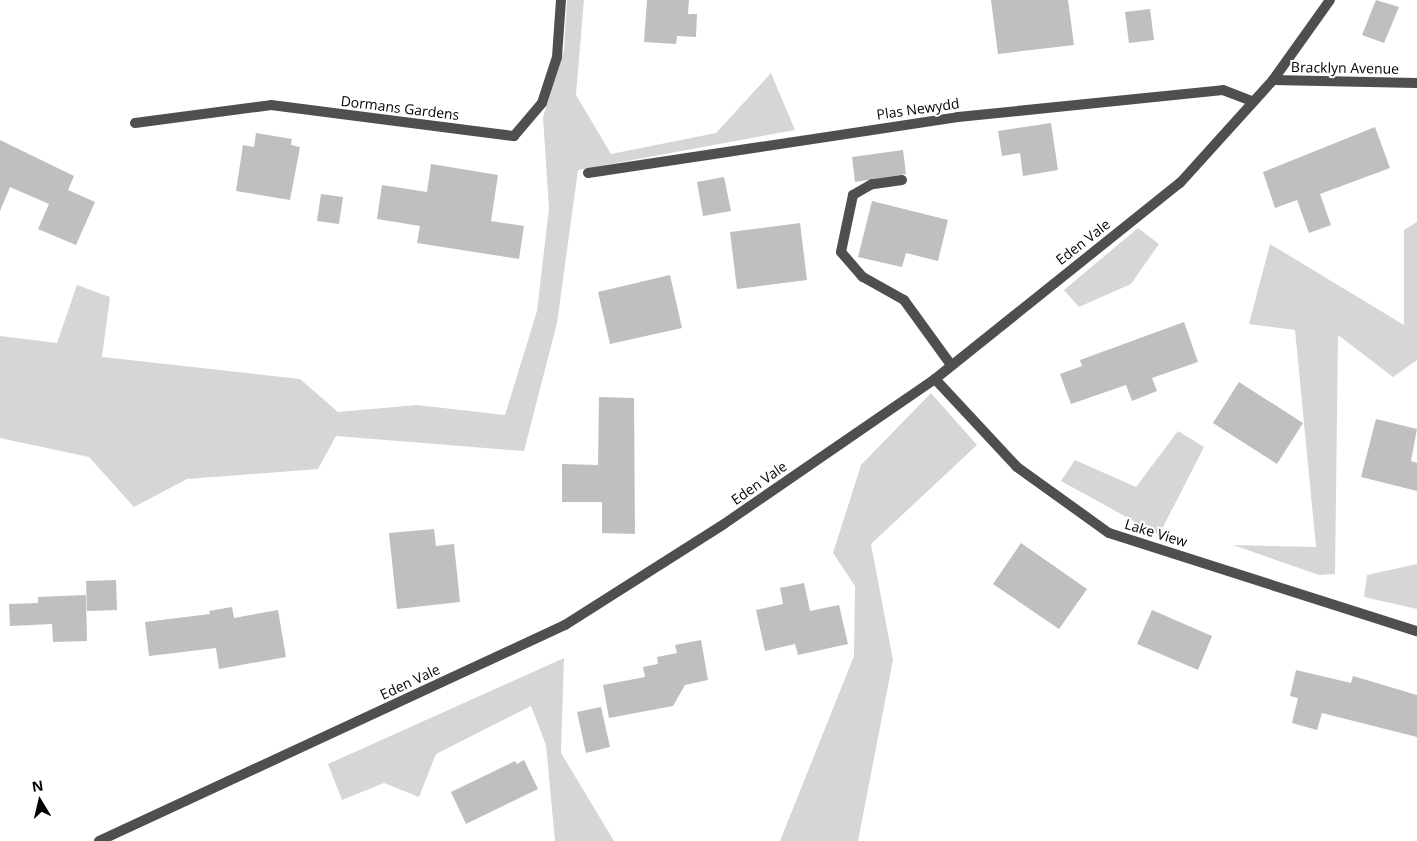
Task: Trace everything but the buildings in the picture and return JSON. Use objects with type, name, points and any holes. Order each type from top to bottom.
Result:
[{"type":"street","name":"Dormans Gardens","points":[[135,123],[272,105],[514,136],[542,103],[557,57],[561,0]]},
{"type":"street","name":"Eden Vale","points":[[99,841],[565,625],[724,524],[935,379],[1180,183],[1252,100],[1273,80],[1330,0]]},
{"type":"street","name":"Bracklyn Avenue","points":[[1273,80],[1417,83]]},
{"type":"street","name":"Plas Newydd","points":[[588,173],[958,117],[1222,90],[1252,100]]},
{"type":"street","points":[[902,180],[872,184],[853,195],[841,252],[863,277],[904,300],[951,365]]},
{"type":"street","name":"Lake View","points":[[935,379],[1017,467],[1109,533],[1417,631]]},
{"type":"shaded area","points":[[567,0],[584,0],[576,95],[611,154],[716,133],[771,73],[795,130],[578,170],[557,323],[524,451],[336,436],[318,469],[187,479],[134,507],[89,457],[0,438],[0,336],[57,343],[77,285],[110,297],[102,357],[300,379],[338,412],[417,405],[505,415],[537,311],[549,208],[543,117],[564,50]]},
{"type":"shaded area","points":[[1417,222],[1417,360],[1393,377],[1338,335],[1335,574],[1319,575],[1233,545],[1316,547],[1295,330],[1249,324],[1270,244],[1404,325],[1404,230]]},
{"type":"shaded area","points":[[1138,228],[1159,244],[1131,284],[1079,307],[1064,290]]},
{"type":"shaded area","points":[[931,393],[977,445],[871,544],[893,660],[858,841],[780,841],[854,656],[855,586],[833,553],[861,465]]},
{"type":"shaded area","points":[[1178,431],[1204,447],[1159,535],[1061,481],[1075,460],[1136,487]]},
{"type":"shaded area","points":[[1417,564],[1417,609],[1364,597],[1367,575]]},
{"type":"shaded area","points":[[564,658],[561,753],[614,841],[555,841],[546,745],[531,706],[436,754],[419,797],[384,783],[342,800],[328,764]]}]
